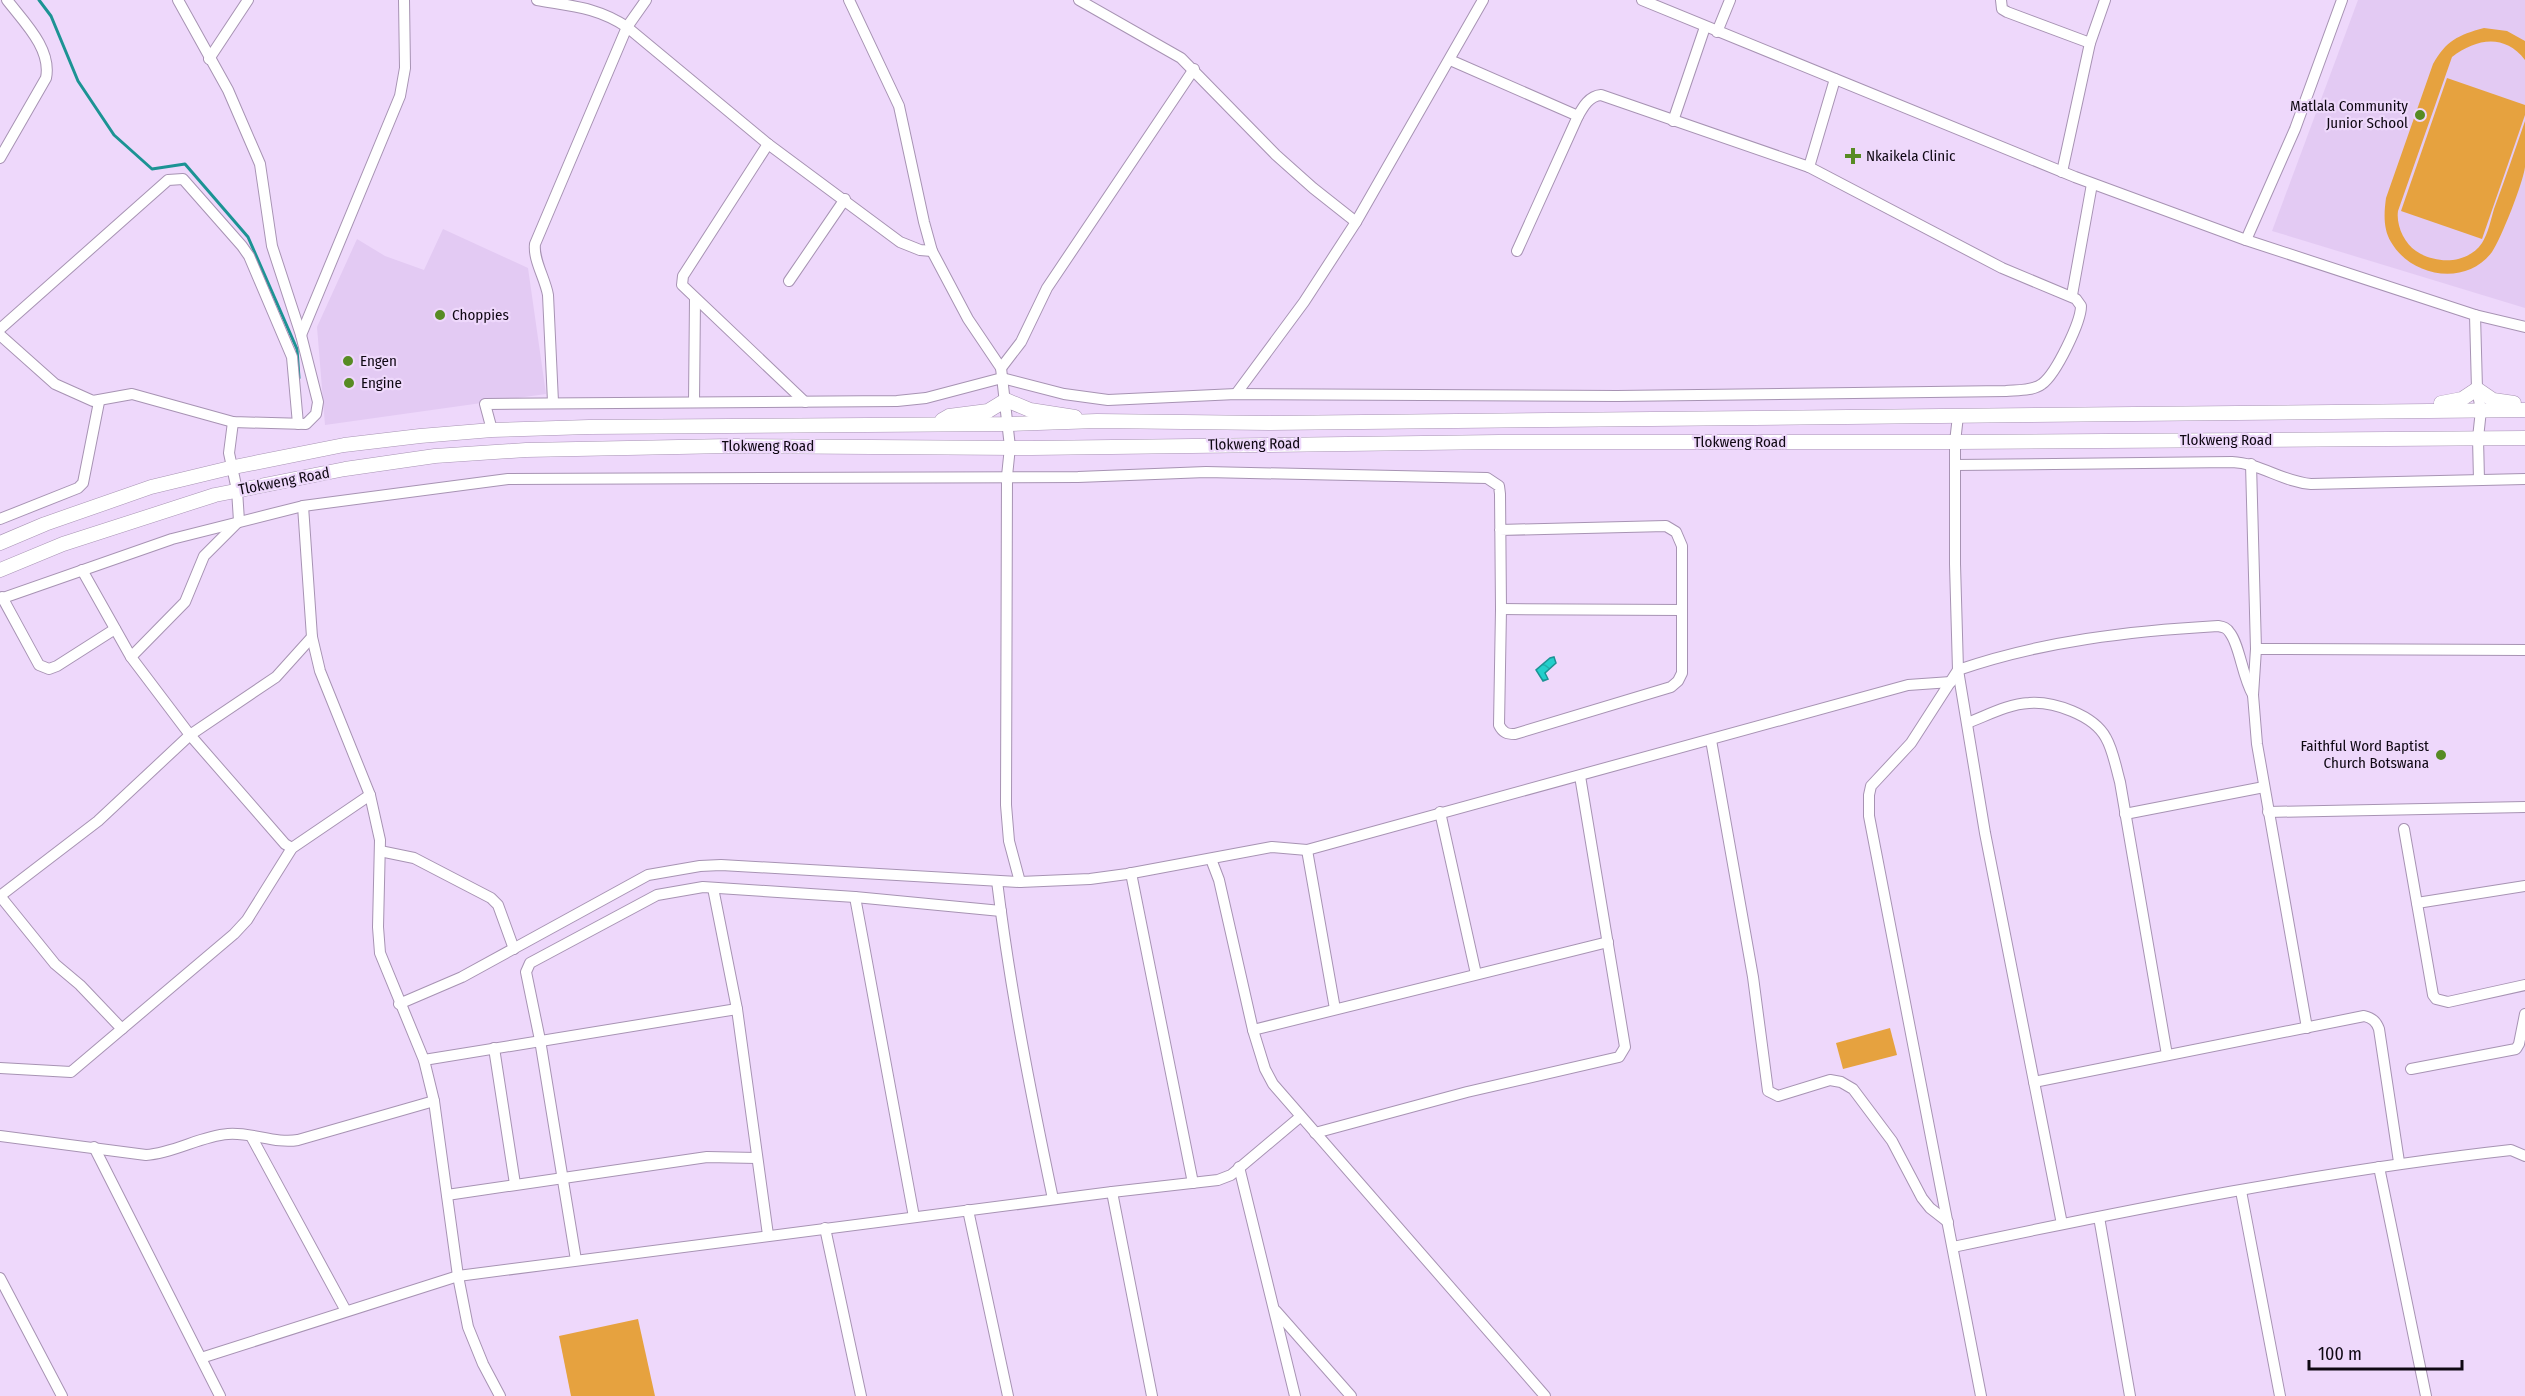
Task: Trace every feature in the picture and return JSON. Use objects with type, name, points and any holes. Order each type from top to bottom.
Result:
[{"type":"main road","points":[[2395,411],[2456,401],[2477,389],[2499,402],[2525,404]]},
{"type":"main road","points":[[929,424],[949,416],[988,411],[1006,400],[1030,410],[1093,418],[1097,421]]},
{"type":"main road","name":"Tlokweng Road","points":[[0,543],[45,524],[152,487],[234,467],[344,445],[492,430],[1097,421],[1269,423],[2525,410]]},
{"type":"main road","name":"Tlokweng Road","points":[[0,570],[63,544],[215,495],[345,469],[424,458],[526,450],[729,446],[1010,447],[1499,442],[2525,438]]},
{"type":"street","points":[[0,158],[46,78],[48,66],[44,51],[8,0]]},
{"type":"street","points":[[0,335],[55,384],[84,398],[99,402],[126,393],[233,422],[306,424],[314,418],[318,402],[301,335],[272,246],[260,164],[228,90],[178,0]]},
{"type":"street","points":[[209,59],[248,0]]},
{"type":"street","points":[[301,335],[400,96],[405,68],[404,0]]},
{"type":"street","points":[[537,0],[598,11],[627,27],[768,144],[900,242],[920,250],[932,251]]},
{"type":"street","points":[[553,402],[548,295],[546,280],[535,254],[535,244],[627,27],[646,0]]},
{"type":"street","points":[[849,0],[899,106],[932,251],[968,319],[1002,373],[1010,447],[1007,476],[1006,805],[1009,841],[1020,882]]},
{"type":"street","points":[[1079,0],[1163,47],[1194,69],[1276,155],[1312,188],[1356,222]]},
{"type":"street","points":[[1236,394],[1304,302],[1356,222],[1483,0]]},
{"type":"street","points":[[1642,0],[2062,172],[2246,240],[2475,315],[2525,327]]},
{"type":"street","points":[[1717,32],[1730,0]]},
{"type":"street","points":[[2001,0],[2002,9],[2007,12],[2090,43]]},
{"type":"street","points":[[2062,172],[2090,43],[2105,0]]},
{"type":"street","points":[[2246,240],[2295,129],[2342,0]]},
{"type":"street","points":[[1673,121],[1705,27]]},
{"type":"street","points":[[1450,60],[1578,116]]},
{"type":"street","points":[[1002,373],[1021,342],[1047,288],[1194,69]]},
{"type":"street","points":[[1809,167],[1835,79]]},
{"type":"street","points":[[492,430],[485,404],[805,402],[926,398],[1002,373],[1089,399],[1236,394],[1617,396],[2006,391],[2041,385],[2054,370],[2078,319],[2081,306],[2072,295],[2002,268],[1809,167],[1601,95],[1595,95],[1586,103],[1578,116],[1517,251]]},
{"type":"street","points":[[768,144],[682,276],[682,287],[805,402]]},
{"type":"street","points":[[0,329],[168,180],[172,178],[187,182],[243,246],[261,285],[292,357],[298,423]]},
{"type":"street","points":[[2072,295],[2092,183]]},
{"type":"street","points":[[789,281],[845,199]]},
{"type":"street","points":[[261,285],[280,276]]},
{"type":"street","points":[[694,402],[695,299]]},
{"type":"street","points":[[2475,315],[2477,389],[2481,410],[2478,438],[2479,480]]},
{"type":"street","points":[[0,519],[78,488],[83,483],[99,402]]},
{"type":"street","points":[[1958,416],[1955,442],[1958,670],[1988,844],[2062,1224]]},
{"type":"street","points":[[131,657],[185,602],[204,556],[239,521],[234,467],[229,453],[233,422]]},
{"type":"street","points":[[1955,465],[2232,462],[2251,464],[2287,480],[2305,484],[2525,479]]},
{"type":"street","points":[[2251,464],[2256,649],[2253,695],[2257,744],[2307,1028]]},
{"type":"street","points":[[115,628],[57,666],[46,668],[39,665],[1,598],[172,539],[239,521],[303,506],[508,478],[1078,477],[1206,472],[1487,478],[1499,486],[1500,530],[1502,609],[1499,725],[1502,730],[1510,734],[1675,684],[1682,672],[1682,546],[1676,532],[1666,526],[1500,530]]},
{"type":"street","points":[[303,506],[312,637],[320,671],[370,795],[380,840],[378,927],[380,953],[399,1004],[424,1060],[435,1101],[458,1276],[468,1327],[483,1364],[500,1396]]},
{"type":"street","points":[[82,570],[131,657],[190,735],[285,844],[292,848]]},
{"type":"street","points":[[1502,609],[1682,610]]},
{"type":"street","points":[[1981,1396],[1869,816],[1869,795],[1877,777],[1911,743],[1958,670],[2007,657],[2103,636],[2146,630],[2218,626],[2225,628],[2232,636],[2246,683],[2253,695]]},
{"type":"street","points":[[122,1029],[80,985],[55,964],[0,896],[98,821],[190,735],[276,677],[312,637]]},
{"type":"street","points":[[2256,649],[2525,650]]},
{"type":"street","points":[[399,1004],[462,977],[648,875],[700,866],[721,865],[1020,882],[1090,879],[1272,847],[1307,850],[1908,685],[1951,682]]},
{"type":"street","points":[[1967,723],[2027,703],[2042,703],[2086,719],[2099,728],[2107,739],[2120,782],[2167,1055]]},
{"type":"street","points":[[1711,740],[1753,977],[1768,1091],[1778,1096],[1830,1080],[1841,1082],[1853,1089],[1892,1141],[1922,1198],[1948,1222]]},
{"type":"street","points":[[1315,1132],[1467,1092],[1621,1056],[1625,1047],[1580,776]]},
{"type":"street","points":[[2125,814],[2264,788]]},
{"type":"street","points":[[0,1068],[71,1072],[234,934],[247,920],[292,848],[370,795]]},
{"type":"street","points":[[2268,812],[2525,807]]},
{"type":"street","points":[[1440,812],[1476,974]]},
{"type":"street","points":[[2404,829],[2430,991],[2436,999],[2448,1002],[2525,985]]},
{"type":"street","points":[[1307,850],[1335,1009]]},
{"type":"street","points":[[380,851],[414,858],[491,898],[498,905],[514,949]]},
{"type":"street","points":[[1211,858],[1219,880],[1253,1030],[1265,1069],[1273,1084],[1545,1396]]},
{"type":"street","points":[[1131,873],[1193,1183]]},
{"type":"street","points":[[997,881],[1023,1054],[1053,1199]]},
{"type":"street","points":[[2417,903],[2525,886]]},
{"type":"street","points":[[576,1260],[540,1040],[526,972],[530,963],[657,895],[703,887],[855,897],[1001,911]]},
{"type":"street","points":[[713,888],[737,1009],[768,1235]]},
{"type":"street","points":[[855,897],[914,1217]]},
{"type":"street","points":[[1253,1030],[1608,942]]},
{"type":"street","points":[[424,1060],[737,1009]]},
{"type":"street","points":[[2411,1069],[2516,1049],[2525,1014]]},
{"type":"street","points":[[2034,1082],[2364,1016],[2377,1023],[2399,1162]]},
{"type":"street","points":[[494,1048],[515,1184]]},
{"type":"street","points":[[0,1136],[146,1155],[159,1154],[218,1135],[241,1134],[277,1140],[298,1140],[435,1101]]},
{"type":"street","points":[[201,1358],[458,1276],[1225,1178],[1300,1117]]},
{"type":"street","points":[[251,1136],[346,1311]]},
{"type":"street","points":[[94,1147],[220,1396]]},
{"type":"street","points":[[1953,1247],[2062,1224],[2399,1162],[2511,1150],[2525,1156]]},
{"type":"street","points":[[447,1195],[707,1157],[757,1158]]},
{"type":"street","points":[[1239,1167],[1295,1396]]},
{"type":"street","points":[[2379,1167],[2426,1396]]},
{"type":"street","points":[[2241,1191],[2280,1396]]},
{"type":"street","points":[[1112,1192],[1152,1396]]},
{"type":"street","points":[[968,1210],[1008,1396]]},
{"type":"street","points":[[2099,1217],[2130,1396]]},
{"type":"street","points":[[825,1228],[861,1396]]},
{"type":"street","points":[[0,1278],[62,1396]]},
{"type":"street","points":[[1275,1310],[1352,1396]]},
{"type":"shaded area","name":"Matlala Community Junior School","points":[[2358,0],[2525,0],[2525,308],[2272,231]]},
{"type":"shaded area","points":[[2484,28],[2507,31],[2525,41],[2525,60],[2517,51],[2499,42],[2480,43],[2452,57],[2398,211],[2398,222],[2405,239],[2416,251],[2432,258],[2450,260],[2468,255],[2476,250],[2486,235],[2525,121],[2525,167],[2511,211],[2492,252],[2481,263],[2468,270],[2439,273],[2425,270],[2412,263],[2400,254],[2391,242],[2385,226],[2386,198],[2433,64],[2448,44],[2467,33]]},
{"type":"shaded area","points":[[2447,78],[2525,105],[2525,115],[2482,239],[2401,211]]},
{"type":"shaded area","name":"Choppies","points":[[443,229],[528,268],[546,394],[325,425],[317,327],[357,239],[385,256],[424,270]]},
{"type":"shaded area","points":[[1890,1028],[1897,1055],[1843,1069],[1836,1043]]},
{"type":"shaded area","points":[[638,1319],[655,1396],[571,1396],[559,1336]]},
{"type":"water","points":[[1554,657],[1556,663],[1545,673],[1548,679],[1543,681],[1536,670]]},
{"type":"waterway","points":[[39,0],[51,16],[78,81],[114,135],[152,169],[185,164],[248,237],[297,349],[299,378]]},
{"type":"place","name":"Matlala Community Junior School","points":[[2420,115]]},
{"type":"place","name":"Nkaikela Clinic","points":[[1853,156]]},
{"type":"place","name":"Choppies","points":[[440,315]]},
{"type":"place","name":"Engen","points":[[348,361]]},
{"type":"place","name":"Engine","points":[[349,383]]},
{"type":"place","name":"Faithful Word Baptist Church Botswana","points":[[2441,755]]}]
